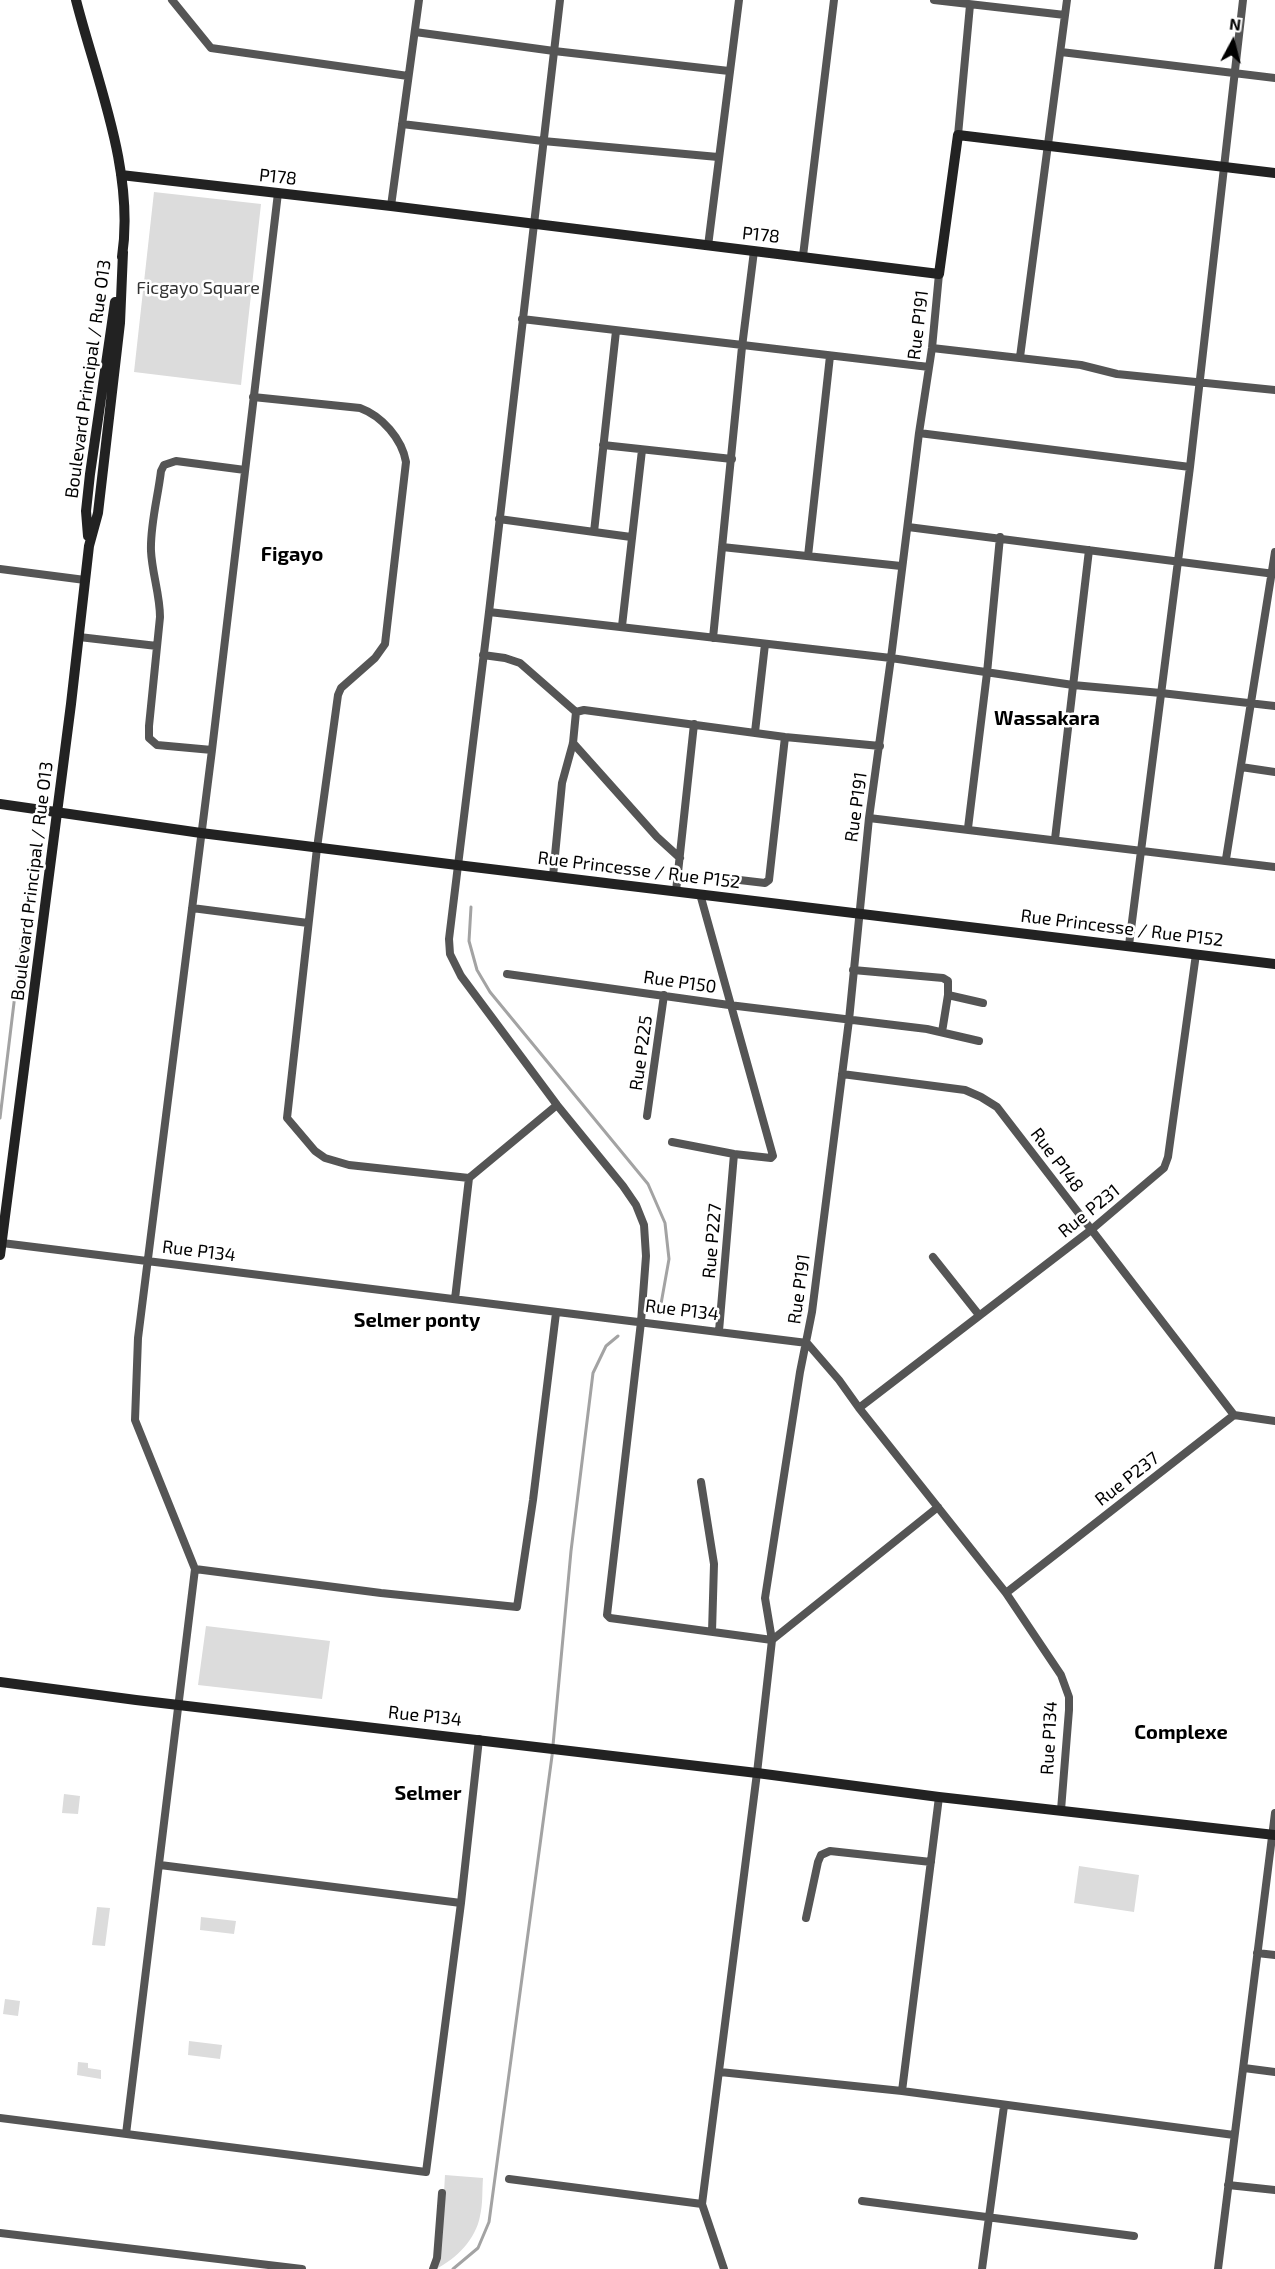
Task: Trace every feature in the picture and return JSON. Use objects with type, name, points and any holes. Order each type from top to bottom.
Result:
[{"type":"street","name":"Boulevard Principal / Rue O13","points":[[0,1255],[79,637],[89,546],[86,511],[90,474],[123,252],[121,175],[115,143],[76,0]]},
{"type":"street","points":[[172,0],[211,48],[408,76]]},
{"type":"street","points":[[391,206],[419,0]]},
{"type":"street","points":[[560,0],[449,939],[454,966],[556,1105],[623,1186],[636,1205],[644,1225],[646,1256],[641,1322],[607,1615],[610,1618],[772,1640],[938,1507]]},
{"type":"street","points":[[708,246],[739,0]]},
{"type":"street","points":[[803,256],[834,0]]},
{"type":"street","points":[[934,0],[1065,15]]},
{"type":"street","points":[[1020,357],[1067,0]]},
{"type":"street","points":[[1129,945],[1176,561],[1190,467],[1243,0]]},
{"type":"street","points":[[939,274],[958,135],[970,5]]},
{"type":"street","points":[[415,32],[729,71]]},
{"type":"street","points":[[1061,52],[1275,78]]},
{"type":"street","points":[[402,124],[543,141],[718,157]]},
{"type":"street","points":[[958,135],[1275,173]]},
{"type":"street","name":"P178","points":[[121,175],[939,274]]},
{"type":"street","points":[[126,2134],[195,1569],[135,1420],[138,1338],[212,750],[278,193]]},
{"type":"street","points":[[713,638],[742,347],[754,251]]},
{"type":"street","name":"Rue P191","points":[[702,2204],[758,1773],[772,1640],[765,1598],[800,1372],[812,1312],[849,1020],[869,818],[932,348],[939,274]]},
{"type":"street","points":[[522,319],[742,347],[929,367]]},
{"type":"street","points":[[594,532],[616,331]]},
{"type":"street","points":[[932,348],[1081,365],[1117,374],[1275,390]]},
{"type":"street","points":[[808,556],[830,356]]},
{"type":"street","points":[[253,398],[360,408],[372,413],[401,445],[406,462],[385,644],[375,658],[341,688],[338,695],[317,848],[287,1118],[315,1151],[325,1158],[349,1165],[469,1178]]},
{"type":"street","points":[[919,433],[1190,467]]},
{"type":"street","points":[[603,445],[732,459]]},
{"type":"street","points":[[622,626],[642,450]]},
{"type":"street","points":[[212,750],[157,745],[149,738],[160,599],[151,547],[161,471],[164,465],[176,461],[244,470]]},
{"type":"street","points":[[499,519],[631,537]]},
{"type":"street","points":[[908,527],[1274,574]]},
{"type":"street","points":[[968,828],[987,673],[1000,537]]},
{"type":"street","points":[[722,548],[901,566]]},
{"type":"street","points":[[1055,839],[1089,550]]},
{"type":"street","points":[[1226,859],[1274,574],[1275,552]]},
{"type":"street","points":[[0,569],[85,580]]},
{"type":"street","points":[[489,612],[891,658],[1073,685],[1275,706]]},
{"type":"street","points":[[79,637],[157,646]]},
{"type":"street","points":[[754,732],[765,644]]},
{"type":"street","points":[[483,655],[520,663],[576,712]]},
{"type":"street","points":[[576,712],[585,710],[880,746]]},
{"type":"street","points":[[553,876],[562,783],[573,743],[576,712]]},
{"type":"street","points":[[676,891],[694,724]]},
{"type":"street","points":[[731,879],[765,883],[769,880],[785,736]]},
{"type":"street","points":[[573,743],[657,837],[680,858]]},
{"type":"street","points":[[1241,767],[1275,772]]},
{"type":"street","name":"Rue Princesse / Rue P152","points":[[0,804],[317,848],[1275,964]]},
{"type":"street","points":[[869,818],[1226,859],[1275,867]]},
{"type":"street","points":[[672,1142],[734,1154],[771,1158],[773,1156],[729,1005],[700,894]]},
{"type":"street","points":[[192,908],[309,923]]},
{"type":"street","name":"Rue P231","points":[[859,1408],[1091,1230],[1164,1168],[1167,1163],[1196,954]]},
{"type":"street","points":[[853,970],[944,978],[948,981],[948,995],[942,1032]]},
{"type":"street","name":"Rue P150","points":[[507,974],[942,1032],[979,1041]]},
{"type":"street","name":"Rue P225","points":[[647,1116],[664,995]]},
{"type":"street","points":[[948,995],[983,1003]]},
{"type":"street","name":"Rue P148","points":[[842,1074],[965,1090],[997,1107],[1234,1415]]},
{"type":"street","points":[[455,1299],[469,1178],[556,1105]]},
{"type":"street","name":"Rue P227","points":[[719,1331],[734,1154]]},
{"type":"street","name":"Rue P134","points":[[2,1243],[807,1343],[839,1380],[1006,1593],[1061,1675],[1069,1697],[1061,1810]]},
{"type":"street","points":[[933,1257],[979,1315]]},
{"type":"street","points":[[195,1569],[381,1593],[517,1606],[533,1500],[556,1312]]},
{"type":"street","points":[[1234,1415],[1275,1421]]},
{"type":"street","name":"Rue P237","points":[[1006,1593],[1234,1415]]},
{"type":"street","points":[[701,1482],[714,1564],[712,1632]]},
{"type":"street","name":"Rue P134","points":[[0,1682],[758,1773],[939,1797],[1274,1835]]},
{"type":"street","points":[[0,2118],[426,2172],[461,1903],[479,1739]]},
{"type":"street","points":[[902,2091],[939,1797]]},
{"type":"street","points":[[1218,2269],[1275,1813]]},
{"type":"street","points":[[806,1918],[821,1855],[830,1851],[931,1862]]},
{"type":"street","points":[[160,1865],[461,1903]]},
{"type":"street","points":[[1257,1953],[1275,1955]]},
{"type":"street","points":[[1244,2068],[1275,2072]]},
{"type":"street","points":[[720,2072],[902,2091],[1234,2135]]},
{"type":"street","points":[[982,2269],[1004,2106]]},
{"type":"street","points":[[509,2180],[702,2204],[723,2269]]},
{"type":"street","points":[[1228,2185],[1275,2190]]},
{"type":"street","points":[[433,2269],[437,2258],[442,2193]]},
{"type":"street","points":[[861,2201],[1134,2236]]},
{"type":"street","points":[[0,2233],[302,2269]]},
{"type":"green space","name":"Ficgayo Square","points":[[154,192],[261,204],[241,385],[134,372]]},
{"type":"green space","points":[[206,1626],[330,1641],[322,1699],[198,1685]]},
{"type":"green space","points":[[64,1794],[80,1796],[78,1814],[62,1813]]},
{"type":"green space","points":[[1079,1866],[1139,1875],[1134,1912],[1074,1903]]},
{"type":"green space","points":[[97,1907],[110,1908],[105,1946],[92,1945]]},
{"type":"green space","points":[[201,1917],[236,1921],[234,1934],[200,1930]]},
{"type":"green space","points":[[5,1999],[20,2001],[18,2016],[3,2014]]},
{"type":"green space","points":[[189,2041],[222,2045],[220,2059],[188,2055]]},
{"type":"green space","points":[[78,2062],[88,2063],[88,2068],[101,2070],[101,2079],[77,2075]]},
{"type":"green space","points":[[445,2175],[483,2178],[482,2207],[478,2224],[470,2240],[451,2260],[436,2269],[441,2246]]},
{"type":"waterway","points":[[471,907],[469,941],[477,970],[490,992],[648,1184],[665,1223],[669,1259],[661,1304]]},
{"type":"waterway","points":[[0,1118],[21,945]]},
{"type":"waterway","points":[[453,2269],[478,2248],[489,2222],[552,1756],[571,1551],[593,1373],[606,1346],[618,1336]]},
{"type":"district","name":"Figayo","points":[[292,554]]},
{"type":"district","name":"Wassakara","points":[[1047,718]]},
{"type":"district","name":"Selmer ponty","points":[[417,1320]]},
{"type":"district","name":"Complexe","points":[[1181,1732]]},
{"type":"district","name":"Selmer","points":[[428,1793]]}]
